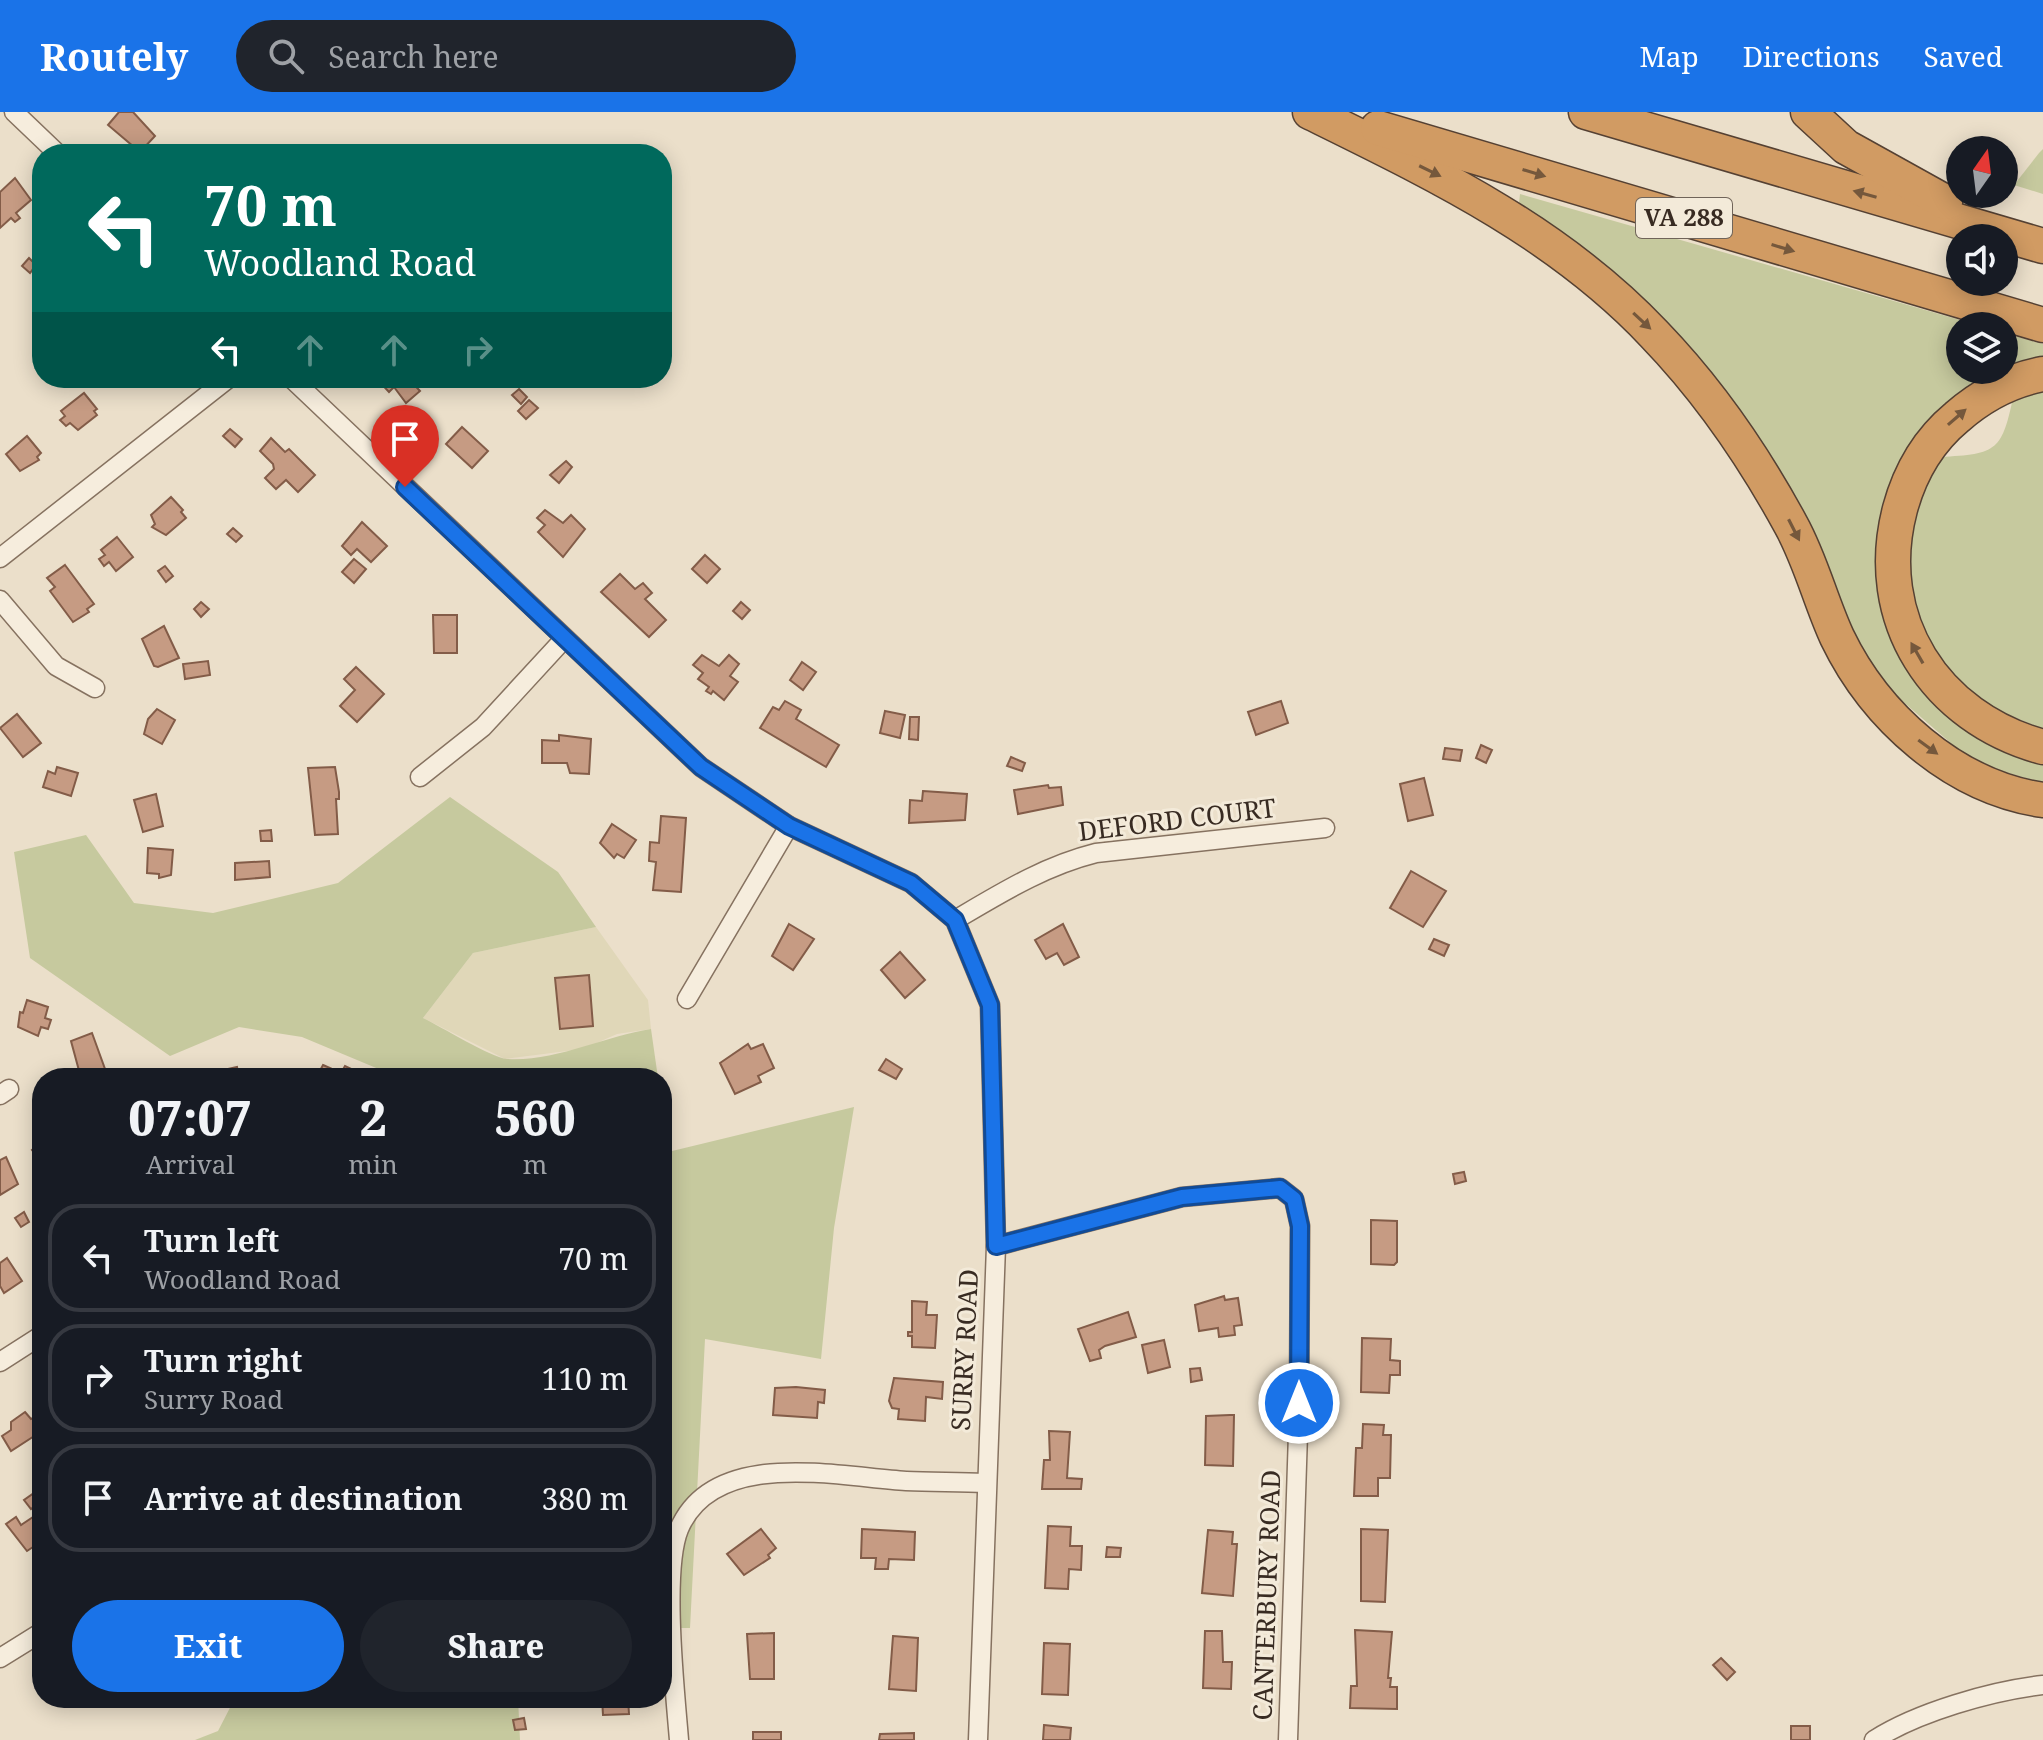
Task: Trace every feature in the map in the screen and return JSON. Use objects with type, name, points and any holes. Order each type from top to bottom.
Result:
[{"type":"highway","points":[[1310,112],[1459,186],[1512,218],[1562,253],[1652,331],[1725,416],[1756,463],[1793,529],[1852,665],[1886,712],[1917,739],[1962,770],[2001,789],[2043,800]]},
{"type":"highway","name":"VA 288","points":[[1324,112],[2043,325]]},
{"type":"highway","points":[[1586,112],[2032,243]]},
{"type":"highway","points":[[1808,112],[1846,147],[2032,243]]},
{"type":"highway","points":[[2043,374],[2010,383],[1980,399],[1930,444],[1905,491],[1893,554],[1899,614],[1910,641],[1940,686],[1990,727],[2043,747]]},
{"type":"street","points":[[0,116],[5,112]]},
{"type":"street","points":[[14,112],[48,144]]},
{"type":"street","points":[[0,558],[216,388]]},
{"type":"street","name":"SURRY ROAD","points":[[301,388],[701,767],[789,826],[911,883],[955,920],[990,1005],[996,1246],[978,1740]]},
{"type":"street","points":[[0,600],[56,666],[95,688]]},
{"type":"street","points":[[420,777],[483,727],[564,639]]},
{"type":"street","points":[[687,999],[789,826]]},
{"type":"street","name":"DEFORD COURT","points":[[955,920],[1040,871],[1096,853],[1325,828]]},
{"type":"street","name":"CANTERBURY ROAD","points":[[996,1246],[1182,1197],[1280,1188],[1294,1199],[1300,1226],[1299,1403],[1288,1740]]},
{"type":"street","points":[[0,1362],[32,1341]]},
{"type":"street","points":[[679,1740],[672,1614],[674,1548],[679,1529],[699,1500],[734,1480],[806,1471],[907,1481],[985,1483]]},
{"type":"street","points":[[0,1658],[32,1638]]},
{"type":"street","points":[[1874,1740],[1899,1725],[2018,1687],[2043,1685]]},
{"type":"shaded area","points":[[596,927],[648,1000],[651,1029],[617,1034],[583,1049],[505,1059],[423,1018],[473,953]]},
{"type":"green space","points":[[2043,149],[2043,194],[2018,186],[2018,180]]},
{"type":"green space","points":[[1520,194],[1946,316],[1946,384],[2006,384],[1933,429],[1883,609],[2043,762],[2043,783],[1995,769],[1960,751],[1893,693],[1854,638],[1815,540],[1554,228],[1519,203]]},
{"type":"green space","points":[[2018,337],[2043,344],[2043,361],[2018,376]]},
{"type":"green space","points":[[2043,385],[2043,729],[1981,704],[1947,670],[1911,605],[1907,557],[1922,482],[1940,457],[1974,454],[1994,446],[2006,427],[2014,393]]},
{"type":"green space","points":[[450,797],[558,872],[596,927],[473,953],[423,1018],[478,1048],[507,1059],[543,1057],[651,1029],[657,1068],[376,1068],[302,1037],[239,1027],[170,1056],[30,958],[14,852],[86,835],[134,903],[213,913],[338,883]]},
{"type":"green space","points":[[854,1107],[834,1228],[821,1359],[705,1339],[690,1628],[672,1628],[672,1151]]},
{"type":"green space","points":[[230,1708],[518,1708],[520,1740],[195,1740],[218,1731]]},
{"type":"building","points":[[119,112],[133,112],[155,136],[148,144],[131,144],[108,125]]},
{"type":"building","points":[[15,178],[31,200],[16,213],[20,218],[15,222],[11,218],[0,228],[0,192]]},
{"type":"building","points":[[29,258],[32,261],[30,273],[22,266]]},
{"type":"building","points":[[395,388],[417,388],[420,391],[406,403]]},
{"type":"building","points":[[519,389],[527,397],[521,404],[512,395]]},
{"type":"building","points":[[84,393],[97,409],[94,411],[97,415],[78,430],[70,423],[66,426],[60,420],[65,416],[61,411]]},
{"type":"building","points":[[529,400],[538,408],[526,419],[518,411]]},
{"type":"building","points":[[462,427],[488,451],[472,468],[446,444]]},
{"type":"building","points":[[230,429],[242,439],[235,447],[223,436]]},
{"type":"building","points":[[27,436],[41,453],[37,457],[39,460],[20,471],[6,454]]},
{"type":"building","points":[[271,438],[285,452],[289,449],[315,475],[298,492],[286,480],[276,489],[265,478],[274,469],[260,451]]},
{"type":"building","points":[[566,461],[572,467],[559,483],[550,475]]},
{"type":"building","points":[[171,497],[186,518],[166,535],[152,527],[155,524],[151,515]]},
{"type":"building","points":[[545,510],[563,523],[571,515],[585,529],[563,557],[538,532],[545,525],[537,518]]},
{"type":"building","points":[[362,522],[387,546],[371,562],[357,549],[351,555],[342,546]]},
{"type":"building","points":[[233,528],[242,536],[236,542],[227,534]]},
{"type":"building","points":[[117,537],[133,557],[116,571],[109,562],[104,566],[99,559],[105,555],[101,550]]},
{"type":"building","points":[[705,555],[720,569],[707,583],[692,569]]},
{"type":"building","points":[[354,559],[366,569],[354,583],[342,572]]},
{"type":"building","points":[[65,565],[94,604],[87,609],[89,612],[73,622],[50,591],[55,587],[47,578]]},
{"type":"building","points":[[165,566],[173,576],[166,582],[158,571]]},
{"type":"building","points":[[620,574],[635,589],[643,583],[652,593],[645,599],[666,620],[649,637],[601,592]]},
{"type":"building","points":[[201,602],[209,609],[201,617],[194,609]]},
{"type":"building","points":[[741,602],[750,610],[742,619],[733,611]]},
{"type":"building","points":[[433,615],[457,615],[457,653],[434,653]]},
{"type":"building","points":[[164,626],[179,658],[158,667],[154,666],[142,639]]},
{"type":"building","points":[[702,655],[719,666],[729,655],[739,664],[730,676],[738,682],[724,700],[713,691],[711,694],[706,691],[709,687],[698,679],[703,673],[693,665]]},
{"type":"building","points":[[208,661],[210,675],[185,679],[183,664]]},
{"type":"building","points":[[802,662],[816,672],[803,690],[790,680]]},
{"type":"building","points":[[356,667],[384,694],[357,722],[340,706],[355,690],[344,679]]},
{"type":"building","points":[[785,701],[801,710],[796,719],[839,745],[826,767],[760,728],[773,707],[779,710]]},
{"type":"building","points":[[1281,701],[1288,723],[1256,735],[1248,712]]},
{"type":"building","points":[[157,709],[175,720],[162,744],[144,734],[148,719]]},
{"type":"building","points":[[885,711],[905,715],[900,738],[880,733]]},
{"type":"building","points":[[17,714],[41,743],[23,757],[0,728]]},
{"type":"building","points":[[910,717],[919,717],[918,740],[909,739]]},
{"type":"building","points":[[559,735],[591,739],[589,774],[570,773],[567,763],[542,763],[542,740],[559,741]]},
{"type":"building","points":[[1481,745],[1492,750],[1486,763],[1476,758]]},
{"type":"building","points":[[1445,748],[1462,750],[1460,761],[1443,759]]},
{"type":"building","points":[[1011,757],[1025,763],[1022,771],[1007,766]]},
{"type":"building","points":[[57,767],[78,773],[71,796],[43,787],[48,771],[55,774]]},
{"type":"building","points":[[335,767],[339,792],[339,799],[336,799],[338,834],[315,835],[308,768]]},
{"type":"building","points":[[1424,778],[1433,815],[1408,821],[1400,784]]},
{"type":"building","points":[[1048,785],[1049,788],[1061,787],[1063,805],[1018,814],[1014,790]]},
{"type":"building","points":[[923,791],[967,794],[965,820],[909,823],[910,800],[922,801]]},
{"type":"building","points":[[156,794],[163,826],[143,832],[134,800]]},
{"type":"building","points":[[661,816],[686,818],[681,892],[653,890],[656,862],[649,861],[650,842],[659,843]]},
{"type":"building","points":[[612,824],[636,840],[624,858],[617,854],[614,858],[600,843]]},
{"type":"building","points":[[271,830],[272,841],[261,841],[260,831]]},
{"type":"building","points":[[148,848],[173,850],[171,875],[159,878],[159,874],[147,873]]},
{"type":"building","points":[[269,861],[270,877],[235,880],[235,863]]},
{"type":"building","points":[[1411,871],[1446,891],[1423,927],[1390,908]]},
{"type":"building","points":[[789,924],[814,939],[793,970],[772,956]]},
{"type":"building","points":[[1063,924],[1079,957],[1064,965],[1057,953],[1046,959],[1035,940]]},
{"type":"building","points":[[1434,939],[1449,945],[1444,956],[1429,949]]},
{"type":"building","points":[[900,952],[925,980],[905,998],[881,970]]},
{"type":"building","points":[[589,975],[593,1026],[560,1029],[555,978]]},
{"type":"building","points":[[27,1000],[48,1007],[45,1018],[51,1020],[48,1029],[41,1027],[38,1036],[18,1027],[20,1012],[23,1013]]},
{"type":"building","points":[[92,1033],[105,1068],[78,1068],[71,1041]]},
{"type":"building","points":[[748,1044],[751,1049],[763,1044],[774,1068],[758,1076],[761,1082],[735,1094],[720,1063]]},
{"type":"building","points":[[886,1059],[902,1069],[896,1079],[879,1070]]},
{"type":"building","points":[[6,1157],[18,1184],[0,1195],[0,1160]]},
{"type":"building","points":[[1464,1172],[1466,1181],[1455,1184],[1453,1174]]},
{"type":"building","points":[[24,1212],[29,1222],[21,1227],[15,1218]]},
{"type":"building","points":[[1371,1220],[1397,1221],[1397,1262],[1394,1265],[1371,1264]]},
{"type":"building","points":[[7,1258],[22,1281],[4,1293],[0,1286],[0,1263]]},
{"type":"building","points":[[1224,1296],[1225,1300],[1238,1298],[1242,1325],[1234,1326],[1235,1335],[1219,1337],[1218,1328],[1199,1331],[1195,1305]]},
{"type":"building","points":[[912,1301],[927,1302],[926,1315],[937,1315],[935,1348],[912,1347],[912,1336],[908,1336],[908,1332],[912,1332]]},
{"type":"building","points":[[1128,1312],[1136,1337],[1105,1346],[1099,1350],[1101,1358],[1090,1361],[1078,1329]]},
{"type":"building","points":[[1362,1338],[1391,1339],[1390,1360],[1400,1361],[1400,1375],[1390,1375],[1389,1393],[1361,1392]]},
{"type":"building","points":[[1164,1340],[1170,1367],[1148,1373],[1142,1345]]},
{"type":"building","points":[[1200,1368],[1202,1380],[1191,1382],[1190,1369]]},
{"type":"building","points":[[894,1378],[943,1382],[942,1399],[926,1397],[925,1421],[898,1419],[899,1409],[892,1408],[889,1401]]},
{"type":"building","points":[[775,1388],[825,1390],[824,1403],[818,1402],[817,1418],[773,1415]]},
{"type":"building","points":[[25,1412],[32,1418],[32,1437],[11,1451],[2,1436],[11,1430],[11,1422]]},
{"type":"building","points":[[1234,1415],[1233,1466],[1205,1465],[1206,1416]]},
{"type":"building","points":[[1363,1424],[1384,1425],[1383,1435],[1391,1435],[1390,1478],[1378,1478],[1378,1496],[1354,1496],[1356,1448],[1362,1448]]},
{"type":"building","points":[[1049,1431],[1070,1432],[1067,1478],[1082,1479],[1081,1489],[1042,1489],[1044,1460],[1050,1460]]},
{"type":"building","points":[[32,1494],[32,1508],[31,1509],[24,1500]]},
{"type":"building","points":[[16,1517],[21,1525],[32,1518],[32,1548],[27,1551],[6,1524]]},
{"type":"building","points":[[1048,1526],[1071,1527],[1070,1546],[1082,1546],[1081,1570],[1069,1569],[1068,1589],[1045,1588]]},
{"type":"building","points":[[761,1529],[776,1548],[768,1555],[770,1558],[744,1575],[727,1554]]},
{"type":"building","points":[[862,1529],[915,1532],[914,1560],[889,1559],[888,1569],[875,1569],[876,1558],[861,1558]]},
{"type":"building","points":[[1361,1529],[1388,1530],[1385,1602],[1361,1601]]},
{"type":"building","points":[[1208,1530],[1233,1532],[1232,1544],[1237,1544],[1233,1596],[1202,1593]]},
{"type":"building","points":[[1107,1547],[1121,1548],[1120,1557],[1106,1557]]},
{"type":"building","points":[[1355,1630],[1392,1632],[1388,1678],[1391,1678],[1390,1687],[1397,1687],[1397,1709],[1350,1708],[1351,1686],[1357,1686]]},
{"type":"building","points":[[1205,1631],[1222,1631],[1223,1662],[1232,1662],[1231,1689],[1203,1688]]},
{"type":"building","points":[[774,1633],[774,1679],[750,1679],[747,1634]]},
{"type":"building","points":[[893,1636],[918,1638],[916,1691],[889,1689]]},
{"type":"building","points":[[1044,1643],[1070,1644],[1068,1695],[1042,1694]]},
{"type":"building","points":[[1721,1658],[1735,1672],[1727,1680],[1713,1665]]},
{"type":"building","points":[[603,1708],[629,1708],[629,1714],[603,1715]]},
{"type":"building","points":[[524,1718],[526,1729],[515,1730],[513,1720]]},
{"type":"building","points":[[1044,1725],[1071,1728],[1070,1740],[1043,1740]]},
{"type":"building","points":[[1791,1726],[1810,1726],[1810,1740],[1791,1740]]},
{"type":"building","points":[[753,1732],[781,1732],[781,1740],[753,1740]]},
{"type":"building","points":[[914,1733],[914,1740],[879,1740],[880,1734]]},
{"type":"route","points":[[405,487],[701,767],[789,826],[911,883],[955,920],[990,1005],[996,1246],[1182,1197],[1280,1188],[1294,1199],[1300,1226],[1299,1403]]}]
